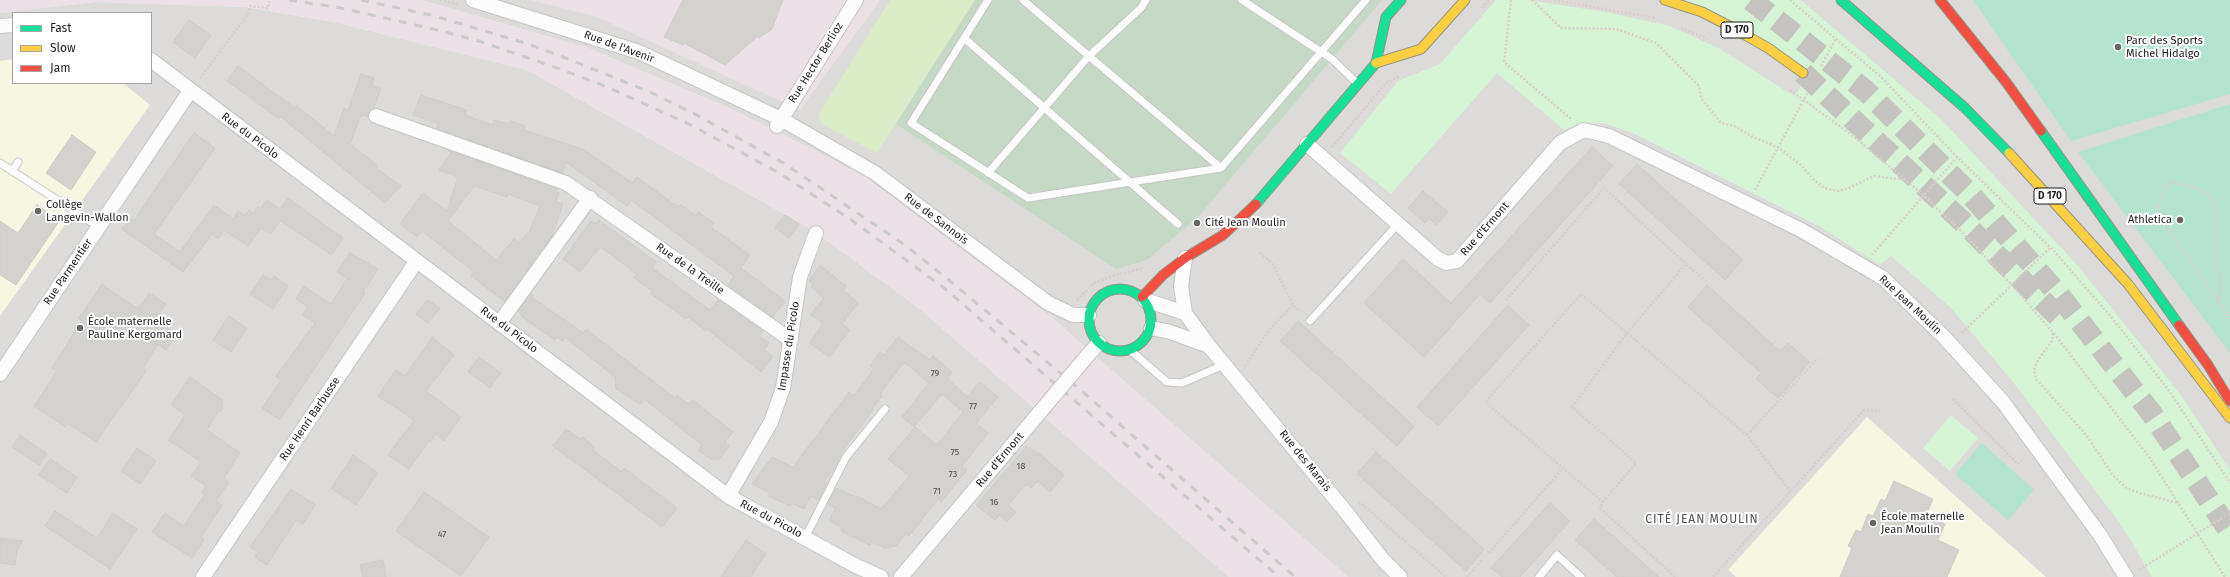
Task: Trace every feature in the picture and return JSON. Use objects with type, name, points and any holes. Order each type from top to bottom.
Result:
[{"type":"main road","points":[[1144,298],[1163,275],[1185,258],[1224,235],[1247,214],[1376,63],[1386,18],[1401,0]]},
{"type":"main road","points":[[1376,63],[1421,49],[1465,0]]},
{"type":"main road","name":"D 170","points":[[1665,0],[1702,12],[1733,28],[1803,72]]},
{"type":"main road","name":"D 170","points":[[1841,0],[1965,108],[2021,164],[2128,284],[2230,418]]},
{"type":"main road","name":"D 170","points":[[1940,0],[2006,82],[2208,365],[2230,401]]},
{"type":"main road","points":[[1115,288],[1125,288],[1135,291],[1144,298],[1150,308],[1151,328],[1139,345],[1130,350],[1113,350],[1099,343],[1089,325],[1089,315],[1098,298],[1106,291],[1115,288]]},
{"type":"street","name":"Rue de l'Avenir","points":[[473,0],[639,52],[779,123]]},
{"type":"street","name":"Rue Hector Berlioz","points":[[779,123],[856,0]]},
{"type":"street","points":[[0,26],[12,25]]},
{"type":"street","name":"Rue du Picolo","points":[[152,61],[416,262],[500,322],[728,496],[856,566],[882,577]]},
{"type":"street","name":"Rue Parmentier","points":[[0,374],[190,91]]},
{"type":"street","name":"Rue de la Treille","points":[[376,116],[566,182],[791,340]]},
{"type":"street","name":"Rue de Sannois","points":[[779,123],[876,173],[1048,303],[1072,315],[1089,315]]},
{"type":"street","name":"Rue Jean Moulin","points":[[1584,130],[1609,136],[1801,230],[1883,278],[1950,345],[2003,402],[2130,575]]},
{"type":"street","name":"Rue d'Ermont","points":[[1307,144],[1438,259],[1447,263],[1457,260],[1560,143],[1584,130]]},
{"type":"street","points":[[500,322],[590,198]]},
{"type":"street","name":"Impasse du Picolo","points":[[728,496],[771,422],[783,388],[800,277],[816,233]]},
{"type":"street","name":"Rue des Marais","points":[[1185,258],[1181,286],[1186,313],[1209,346],[1226,364],[1383,560],[1400,577]]},
{"type":"street","name":"Rue Henri Barbusse","points":[[203,577],[416,262]]},
{"type":"street","points":[[1144,298],[1186,313]]},
{"type":"street","name":"Rue des Marais","points":[[1151,328],[1170,332],[1209,346]]},
{"type":"street","name":"Rue d'Ermont","points":[[901,577],[1099,343]]},
{"type":"lane","points":[[988,0],[911,123],[1028,198],[1221,168],[1366,0]]},
{"type":"lane","points":[[1023,0],[1221,168]]},
{"type":"lane","points":[[988,173],[1089,56],[1141,8],[1146,0]]},
{"type":"lane","points":[[1242,0],[1332,59],[1358,84]]},
{"type":"lane","points":[[964,38],[1178,224]]},
{"type":"lane","points":[[12,171],[18,162]]},
{"type":"lane","points":[[0,163],[99,227]]},
{"type":"lane","points":[[1310,321],[1398,224]]},
{"type":"lane","points":[[1130,350],[1167,382],[1182,383],[1226,364]]},
{"type":"lane","points":[[805,538],[846,457],[885,409]]},
{"type":"lane","points":[[1539,577],[1556,555],[1581,577]]},
{"type":"path","points":[[1480,11],[1489,0]]},
{"type":"path","points":[[1511,0],[1504,62],[1584,130]]},
{"type":"path","points":[[1532,0],[1561,28],[1616,30],[1656,43],[1699,86],[1701,98],[1721,123],[1734,126],[1751,136],[1778,148],[1802,166],[1812,179],[1824,188],[1838,191],[1844,190],[1874,176],[1906,180]]},
{"type":"path","points":[[1554,0],[1662,19]]},
{"type":"path","points":[[1790,0],[1881,77],[1957,157],[2051,247],[2112,318],[2170,392],[2230,484]]},
{"type":"path","points":[[190,91],[248,14],[250,6],[268,8],[269,1]]},
{"type":"path","points":[[1676,26],[1713,41]]},
{"type":"path","points":[[1818,73],[1836,38]]},
{"type":"path","points":[[1322,158],[1386,83],[1404,74]]},
{"type":"path","points":[[1748,204],[1811,86]]},
{"type":"path","points":[[1785,87],[1852,135],[1906,180],[1960,230],[2012,285],[2053,333],[2149,457],[2180,503],[2225,577]]},
{"type":"path","points":[[1862,266],[1957,157]]},
{"type":"path","points":[[2218,302],[2221,287],[2216,253],[2217,211],[2209,194],[2194,187],[2168,182],[2158,207],[2165,224],[2230,320]]},
{"type":"path","points":[[1506,300],[1604,188],[1706,281]]},
{"type":"path","points":[[1950,345],[2051,247]]},
{"type":"path","points":[[1260,253],[1272,263],[1293,304],[1310,321]]},
{"type":"path","points":[[1675,577],[1600,508],[1603,502],[1636,463],[1572,407],[1627,333],[1686,264]]},
{"type":"path","points":[[1072,315],[1077,298],[1094,283],[1116,274],[1146,268],[1154,269],[1163,275]]},
{"type":"path","points":[[1603,502],[1485,402],[1581,294],[1747,435],[1791,492]]},
{"type":"path","points":[[1237,378],[1269,330],[1293,304]]},
{"type":"path","points":[[2053,333],[2052,341],[2038,360],[2034,370],[2036,379],[2086,436],[2112,474],[2125,487],[2139,493],[2180,503]]},
{"type":"path","points":[[1747,435],[1818,358]]},
{"type":"path","points":[[1953,399],[2018,464],[2035,446]]},
{"type":"path","points":[[1713,577],[1864,410],[1880,412]]},
{"type":"path","points":[[1489,553],[1563,468]]},
{"type":"path","points":[[1346,512],[1361,503],[1446,577]]},
{"type":"path","points":[[2130,575],[2199,534],[2230,513]]},
{"type":"path","points":[[1467,577],[1482,560]]},
{"type":"shaded area","points":[[0,0],[421,0],[588,48],[729,108],[861,174],[1051,317],[1348,577],[1229,577],[921,310],[813,230],[527,70],[338,23],[246,7],[95,2],[0,13]]},
{"type":"shaded area","points":[[421,0],[2230,0],[2230,577],[1348,577],[1051,317],[861,174],[729,108],[588,48]]},
{"type":"shaded area","points":[[530,0],[880,0],[800,110],[597,17]]},
{"type":"shaded area","points":[[975,0],[1382,0],[1198,217],[1147,260],[1116,269],[896,124]]},
{"type":"shaded area","points":[[95,2],[246,7],[338,23],[527,70],[813,230],[921,310],[1229,577],[0,577],[0,13]]},
{"type":"shaded area","name":"Collège Langevin-Wallon","points":[[12,59],[12,84],[124,84],[150,105],[0,316],[0,61]]},
{"type":"shaded area","points":[[1867,417],[2046,577],[1736,577],[1728,570]]},
{"type":"green space","points":[[890,0],[975,0],[877,153],[821,124],[818,115]]},
{"type":"green space","points":[[1496,0],[1528,0],[1605,12],[1670,26],[1720,49],[1794,96],[1808,76],[1686,0],[1800,0],[1803,2],[1942,120],[2079,267],[2180,394],[2230,470],[2230,577],[2152,577],[2122,526],[2013,382],[1951,308],[1891,256],[1880,265],[1819,226],[1635,134],[1603,123],[1579,124],[1564,130],[1497,73],[1391,194],[1340,153],[1398,81],[1440,64]]},
{"type":"green space","name":"Parc des Sports Michel Hidalgo","points":[[1973,0],[2230,0],[2230,94],[2071,141]]},
{"type":"green space","name":"Athletica","points":[[2230,104],[2230,353],[2078,152]]},
{"type":"green space","points":[[1951,415],[1978,438],[1950,471],[1923,448]]},
{"type":"green space","points":[[1982,443],[2034,490],[2008,520],[1955,474]]},
{"type":"building","points":[[683,0],[783,0],[772,29],[759,38],[758,36],[725,65],[684,43],[683,45],[664,37]]},
{"type":"building","points":[[189,20],[211,35],[195,58],[173,42]]},
{"type":"building","points":[[238,66],[295,108],[297,106],[334,136],[344,108],[348,110],[361,74],[374,78],[372,85],[381,88],[374,108],[368,113],[368,117],[361,115],[350,144],[377,165],[375,167],[401,186],[385,203],[281,117],[279,119],[227,81]]},
{"type":"building","points":[[421,95],[467,110],[465,115],[492,125],[494,120],[509,124],[511,121],[525,126],[524,130],[585,150],[632,183],[637,177],[678,207],[681,205],[696,216],[698,212],[714,223],[711,227],[750,255],[741,268],[785,301],[773,317],[728,285],[734,276],[631,200],[627,206],[566,162],[562,173],[441,130],[437,128],[438,123],[413,115]]},
{"type":"building","points":[[194,133],[215,148],[154,234],[180,252],[214,205],[233,219],[238,211],[245,215],[249,210],[254,213],[258,207],[260,209],[267,200],[280,209],[288,198],[343,238],[332,255],[280,221],[271,234],[261,228],[248,246],[224,230],[218,239],[212,234],[183,272],[122,229],[131,218],[134,220]]},
{"type":"building","points":[[72,135],[96,152],[71,190],[46,173]]},
{"type":"building","points":[[1592,147],[1613,166],[1490,303],[1480,294],[1424,357],[1364,303],[1403,259],[1451,303]]},
{"type":"building","points":[[449,151],[557,189],[556,192],[559,193],[556,201],[563,204],[552,236],[504,301],[471,276],[474,272],[422,231],[417,237],[400,224],[423,193],[447,211],[458,177],[439,170],[451,153]],"holes":[[[474,186],[507,197],[508,194],[540,206],[529,232],[519,242],[514,239],[496,260],[448,221]]]},
{"type":"building","points":[[1637,164],[1743,260],[1725,280],[1619,184]]},
{"type":"building","points":[[1423,191],[1448,212],[1436,225],[1429,218],[1425,223],[1408,208]]},
{"type":"building","points":[[37,205],[60,220],[16,285],[0,275],[0,221],[18,233]]},
{"type":"building","points":[[785,215],[799,224],[789,238],[775,228]]},
{"type":"building","points":[[599,220],[656,262],[652,268],[710,310],[718,300],[763,331],[759,336],[769,343],[764,350],[773,356],[761,372],[707,329],[706,331],[688,317],[686,319],[651,294],[652,291],[634,278],[637,274],[600,247],[580,272],[563,259],[591,221],[595,224]]},
{"type":"building","points":[[350,253],[378,269],[363,292],[365,293],[280,420],[262,408],[281,380],[276,376],[315,323],[303,315],[308,307],[296,299],[304,286],[331,304],[347,279],[337,272]]},
{"type":"building","points":[[820,265],[846,286],[843,290],[858,303],[842,324],[850,330],[829,357],[810,343],[823,323],[810,315],[824,298],[811,287],[813,284],[809,281]]},
{"type":"building","points":[[263,275],[272,280],[274,276],[288,286],[273,309],[250,294]]},
{"type":"building","points":[[102,284],[138,309],[149,293],[166,304],[155,319],[176,334],[166,350],[158,344],[143,368],[146,371],[96,442],[67,423],[65,427],[34,406],[57,371],[52,368],[82,320],[79,318]]},
{"type":"building","points":[[1707,285],[1780,351],[1788,343],[1810,362],[1778,398],[1756,379],[1761,373],[1688,307]]},
{"type":"building","points":[[531,293],[533,295],[531,301],[533,298],[583,333],[586,329],[675,398],[677,395],[689,404],[693,400],[733,432],[725,442],[730,446],[720,458],[711,459],[698,450],[702,445],[644,399],[640,404],[616,389],[615,377],[566,338],[563,341],[557,337],[555,340],[521,316],[522,315],[518,312]]},
{"type":"building","points":[[427,300],[440,308],[428,323],[416,314]]},
{"type":"building","points":[[1508,305],[1529,325],[1438,426],[1417,407]]},
{"type":"building","points":[[229,316],[247,328],[231,352],[213,340]]},
{"type":"building","points":[[1298,321],[1414,426],[1397,446],[1280,341]]},
{"type":"building","points":[[432,337],[454,355],[426,391],[461,417],[444,441],[436,434],[430,442],[429,441],[409,469],[388,455],[414,420],[378,396],[396,370],[405,376]]},
{"type":"building","points":[[898,337],[930,360],[933,356],[952,372],[947,378],[967,397],[980,382],[998,397],[976,423],[988,433],[962,466],[967,470],[941,502],[938,499],[909,536],[906,534],[896,546],[885,548],[871,542],[870,545],[841,531],[842,527],[829,521],[835,508],[828,504],[836,488],[856,497],[857,496],[881,509],[909,476],[888,459],[915,427],[937,445],[963,412],[942,394],[914,427],[902,417],[929,383],[908,365],[903,363],[880,394],[882,396],[842,452],[835,467],[824,482],[827,483],[819,500],[811,496],[804,509],[792,503],[790,506],[768,496],[770,493],[752,484],[772,457],[793,467],[849,392],[854,396],[874,369],[870,366],[880,352],[884,355]]},
{"type":"building","points":[[479,357],[501,373],[490,388],[468,372]]},
{"type":"building","points":[[190,377],[223,400],[222,410],[217,413],[207,430],[240,453],[224,478],[229,482],[216,501],[222,505],[201,537],[204,540],[192,558],[152,532],[165,513],[184,526],[205,494],[202,492],[206,486],[191,476],[201,462],[168,440],[185,415],[171,405]]},
{"type":"building","points":[[566,429],[580,439],[582,437],[595,447],[593,450],[622,472],[624,468],[677,508],[662,527],[553,446]]},
{"type":"building","points":[[20,435],[47,454],[39,465],[12,447]]},
{"type":"building","points":[[1026,447],[1040,454],[1064,475],[1050,492],[1038,481],[1031,488],[1026,484],[1008,505],[1016,512],[1007,522],[999,515],[995,520],[976,505]]},
{"type":"building","points":[[137,448],[156,461],[140,484],[121,471]]},
{"type":"building","points":[[1376,452],[1484,549],[1466,571],[1357,474]]},
{"type":"building","points":[[353,455],[378,473],[356,505],[331,488]]},
{"type":"building","points":[[50,459],[77,477],[67,493],[39,475]]},
{"type":"building","points":[[1894,481],[1933,499],[1926,515],[1945,524],[1938,540],[1959,550],[1947,577],[1840,577],[1852,548],[1848,546],[1856,530],[1861,532],[1868,514],[1873,516],[1881,499],[1885,501]]},
{"type":"building","points":[[291,489],[315,505],[303,524],[296,520],[267,565],[255,557],[258,552],[250,547]]},
{"type":"building","points":[[424,492],[489,537],[461,576],[396,531]]},
{"type":"building","points":[[1550,503],[1570,521],[1520,577],[1502,577],[1491,568]]},
{"type":"building","points":[[55,511],[97,538],[113,513],[137,529],[110,569],[45,526]]},
{"type":"building","points":[[1594,519],[1659,577],[1617,577],[1575,540]]},
{"type":"building","points":[[0,538],[23,541],[17,550],[15,565],[0,563]]},
{"type":"building","points":[[746,540],[766,554],[751,577],[721,577]]},
{"type":"building","points":[[383,560],[386,577],[363,577],[360,565]]},
{"type":"tunnel","points":[[1751,0],[1866,91],[1971,195],[2059,295],[2152,414],[2230,532]]},
{"type":"tunnel","points":[[1803,73],[1963,222],[2060,318]]},
{"type":"railway","points":[[289,0],[341,8],[429,28],[476,40],[560,69],[607,87],[689,124],[779,173],[850,219],[944,288],[1279,577]]},
{"type":"railway","points":[[361,0],[431,15],[525,43],[563,57],[650,92],[693,113],[785,164],[905,245],[950,281],[1077,387],[1295,577]]},
{"type":"traffic: fast","points":[[1256,204],[1376,63],[1386,17],[1401,0]]},
{"type":"traffic: fast","points":[[1841,0],[1965,108],[2009,153]]},
{"type":"traffic: fast","points":[[2041,131],[2179,325]]},
{"type":"traffic: fast","points":[[1114,289],[1126,289],[1142,298],[1149,308],[1151,320],[1149,332],[1142,342],[1126,351],[1114,351],[1103,346],[1094,337],[1089,326],[1089,314],[1094,303],[1103,294],[1114,289]]},
{"type":"traffic: slow","points":[[1376,63],[1421,49],[1465,0]]},
{"type":"traffic: slow","points":[[1665,0],[1702,12],[1733,28],[1768,48],[1803,73]]},
{"type":"traffic: slow","points":[[2009,153],[2128,284],[2230,418]]},
{"type":"traffic: jam","points":[[1940,0],[2006,82],[2041,131]]},
{"type":"traffic: jam","points":[[1142,297],[1163,275],[1185,258],[1223,235],[1256,204]]},
{"type":"traffic: jam","points":[[2179,325],[2208,365],[2230,401]]},
{"type":"place","name":"Parc des Sports Michel Hidalgo","points":[[2118,47]]},
{"type":"place","name":"Collège Langevin-Wallon","points":[[38,211]]},
{"type":"place","name":"Athletica","points":[[2180,220]]},
{"type":"place","name":"Cité Jean Moulin","points":[[1197,223]]},
{"type":"place","name":"École maternelle Pauline Kergomard","points":[[80,328]]},
{"type":"place","name":"École maternelle Jean Moulin","points":[[1873,523]]},
{"type":"district","name":"CITÉ JEAN MOULIN","points":[[1702,520]]}]
